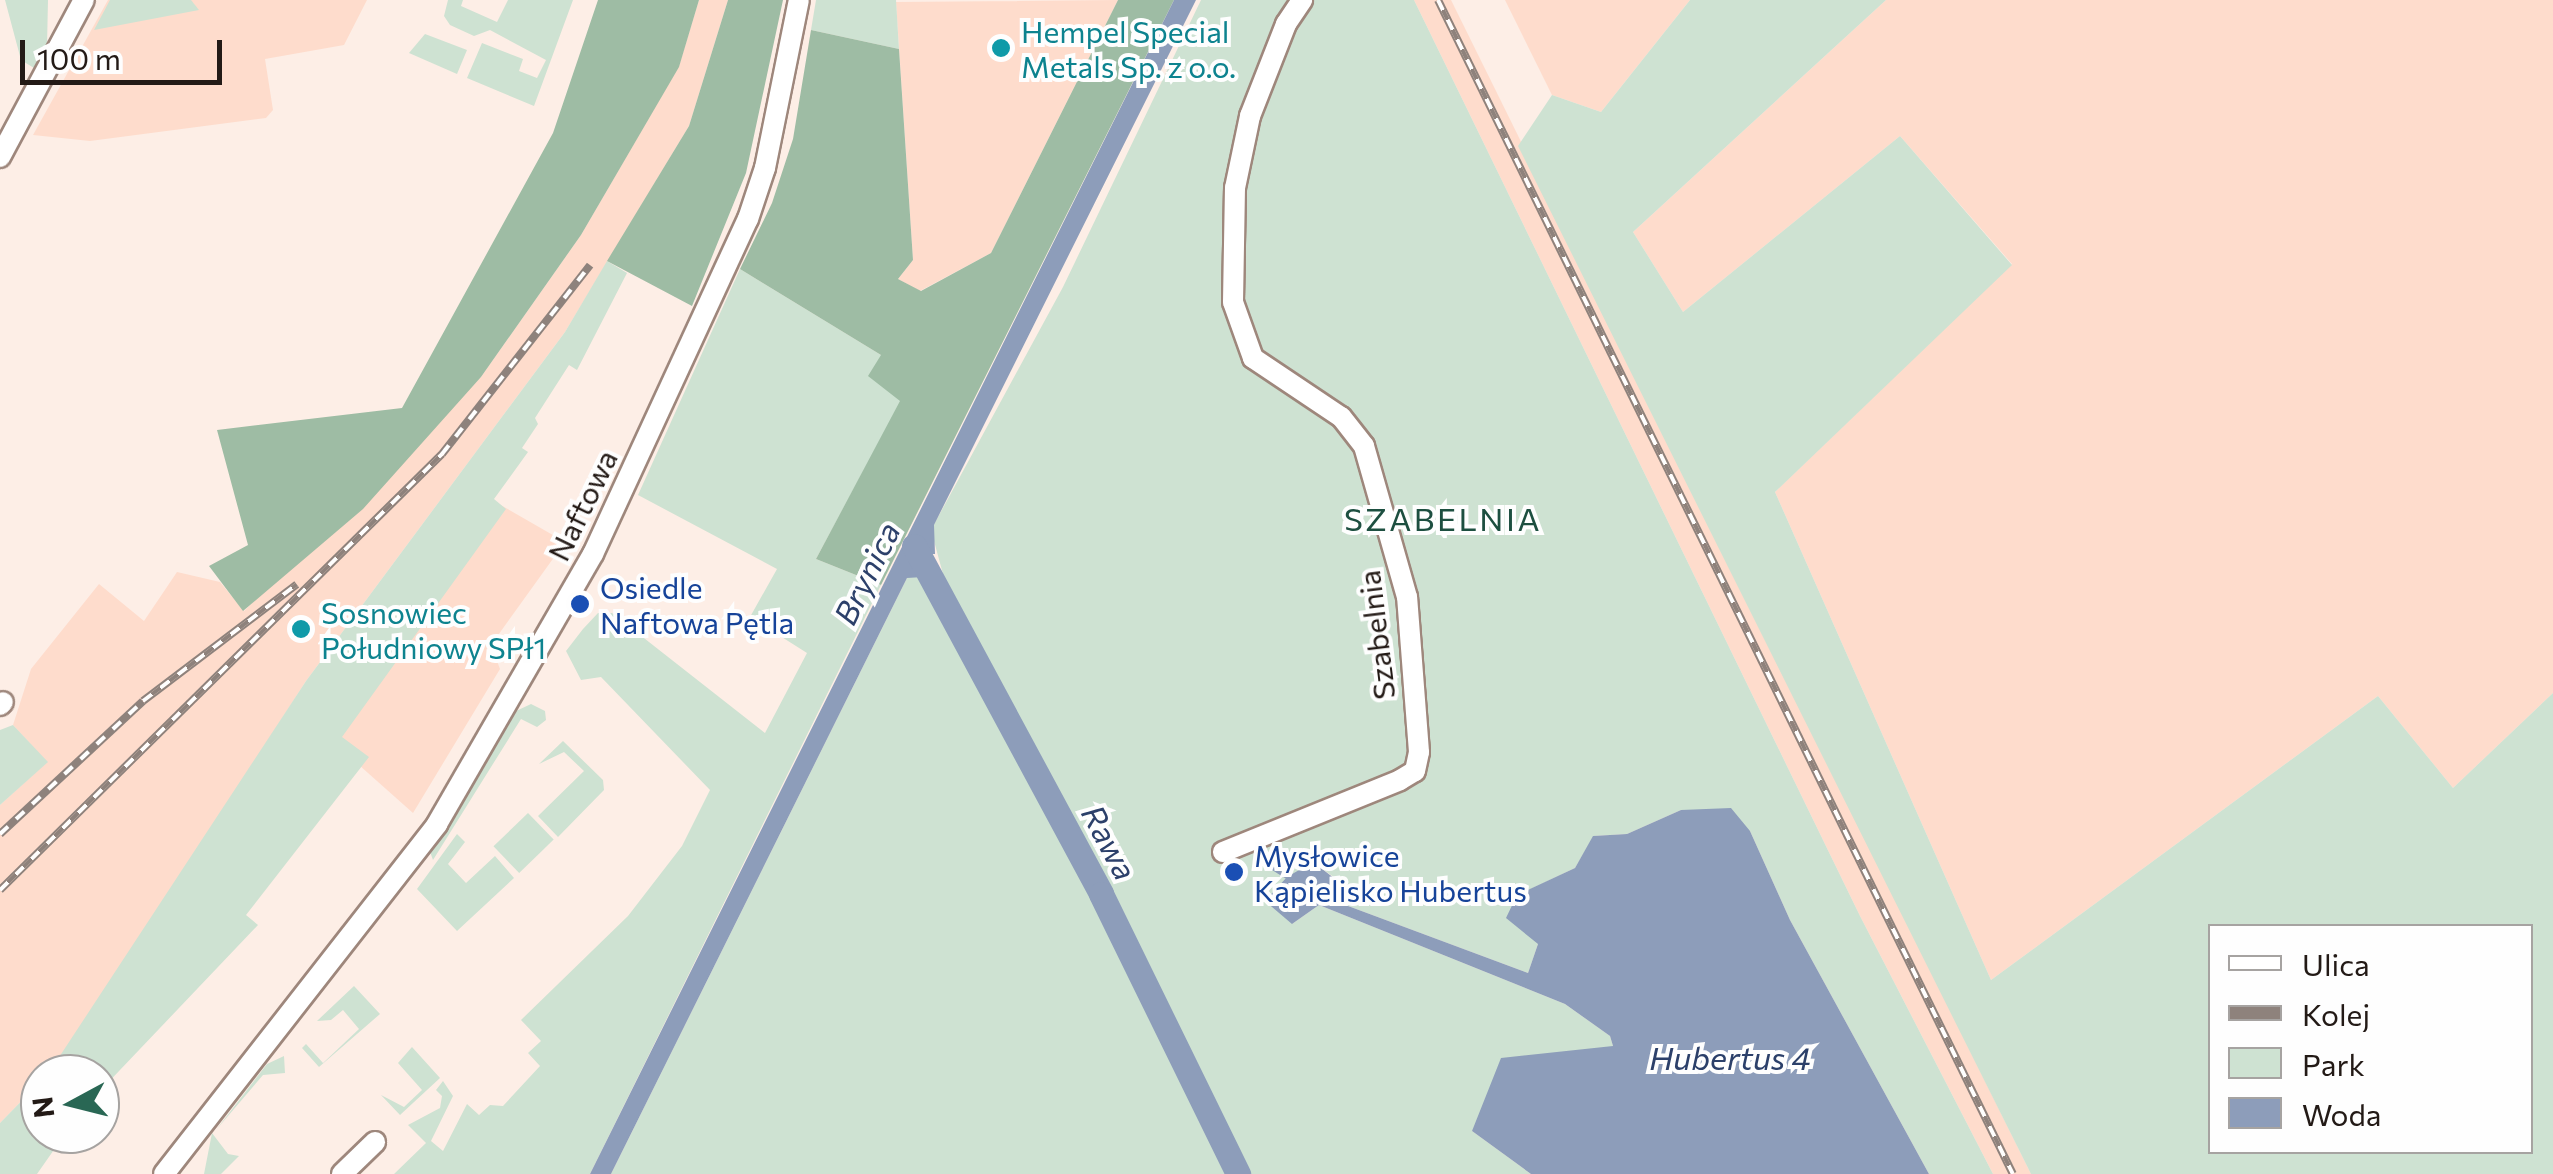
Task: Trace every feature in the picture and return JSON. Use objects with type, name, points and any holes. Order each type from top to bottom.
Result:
[{"type":"street","points":[[0,157],[84,0]]},
{"type":"street","name":"Naftowa","points":[[164,1174],[437,824],[593,554],[748,219],[765,168],[798,0]]},
{"type":"street","name":"Szabelnia","points":[[1223,852],[1400,780],[1415,771],[1418,752],[1407,597],[1364,446],[1341,417],[1253,358],[1233,302],[1235,188],[1250,116],[1302,0]]},
{"type":"street","points":[[342,1174],[375,1142]]},
{"type":"shaded area","points":[[108,0],[367,0],[344,45],[265,59],[273,110],[266,118],[90,141],[33,135]]},
{"type":"shaded area","points":[[699,0],[728,0],[689,126],[565,332],[306,681],[66,1054],[20,1054],[20,1102],[0,1123],[0,805],[47,762],[13,725],[31,669],[99,584],[144,621],[177,572],[220,582],[244,611],[481,377],[581,235],[679,66]]},
{"type":"shaded area","points":[[1118,0],[991,253],[920,291],[898,279],[913,260],[896,2]]},
{"type":"shaded area","points":[[1414,0],[1451,0],[2031,1174],[1993,1174],[1860,916]]},
{"type":"shaded area","points":[[1505,0],[1690,0],[1601,112],[1552,95]]},
{"type":"shaded area","points":[[1886,0],[2553,0],[2553,693],[2453,788],[2378,696],[1991,980],[1775,492],[2012,264],[1900,136],[1683,312],[1633,232]]},
{"type":"shaded area","points":[[492,500],[565,542],[491,645],[500,669],[413,813],[332,741]]},
{"type":"green space","points":[[5,0],[48,0],[47,46],[34,68],[21,60]]},
{"type":"green space","points":[[110,0],[191,0],[199,10],[94,30]]},
{"type":"green space","points":[[448,0],[463,0],[461,6],[497,22],[508,0],[573,0],[534,106],[467,78],[482,43],[523,59],[519,71],[537,78],[546,60],[490,30],[474,36],[450,25],[444,16]]},
{"type":"green space","points":[[598,0],[699,0],[679,67],[581,235],[481,377],[363,509],[243,611],[209,566],[248,545],[217,430],[402,408],[553,133]]},
{"type":"green space","points":[[728,0],[783,0],[746,173],[692,306],[607,261],[689,126]]},
{"type":"green space","points":[[816,0],[896,0],[899,49],[811,30]]},
{"type":"green space","points":[[1118,0],[1174,0],[881,585],[816,559],[900,401],[868,376],[881,355],[740,269],[772,203],[793,139],[811,30],[899,49],[913,260],[898,279],[921,291],[991,253]]},
{"type":"green space","points":[[1201,0],[1414,0],[1860,916],[1993,1174],[1929,1174],[1790,920],[1750,831],[1681,810],[1627,834],[1594,836],[1575,868],[1518,895],[1538,944],[1528,973],[1332,900],[1327,896],[1343,884],[1313,862],[1292,924],[1319,905],[1565,1004],[1610,1036],[1613,1046],[1472,1131],[1531,1174],[1241,1174],[949,596],[931,530],[1063,287]]},
{"type":"green space","points":[[1690,0],[1886,0],[1633,232],[1683,312],[1900,136],[2012,265],[1775,492],[1991,980],[2378,696],[2453,788],[2553,693],[2553,1174],[2031,1174],[1518,146],[1552,95],[1601,112]]},
{"type":"green space","points":[[425,34],[467,50],[457,74],[409,53]]},
{"type":"green space","points":[[607,261],[627,273],[577,370],[569,365],[535,418],[538,424],[522,448],[528,452],[494,499],[506,509],[342,737],[369,757],[246,915],[258,925],[120,1070],[120,1054],[61,1054],[306,681],[565,332]]},
{"type":"green space","points":[[740,269],[881,355],[901,401],[816,559],[881,585],[590,1174],[394,1174],[426,1143],[408,1125],[440,1108],[442,1096],[436,1090],[443,1081],[453,1096],[431,1141],[443,1151],[467,1104],[479,1115],[490,1105],[503,1106],[540,1066],[528,1053],[541,1041],[521,1020],[628,916],[682,846],[710,790],[601,677],[581,680],[566,651],[583,629],[598,613],[612,613],[765,733],[807,653],[750,617],[777,569],[638,495]]},
{"type":"green space","points":[[916,574],[943,601],[1234,1174],[611,1174],[907,578]]},
{"type":"green space","points":[[531,704],[545,711],[546,720],[537,727],[521,719],[433,860],[429,849],[514,712]]},
{"type":"green space","points":[[13,725],[48,762],[0,805],[0,730]]},
{"type":"green space","points":[[563,741],[603,780],[604,790],[558,837],[538,816],[584,771],[564,752],[539,764]]},
{"type":"green space","points":[[528,813],[554,840],[519,873],[493,846]]},
{"type":"green space","points":[[457,834],[465,842],[448,864],[466,883],[495,856],[514,878],[457,931],[417,889]]},
{"type":"green space","points":[[354,986],[380,1014],[319,1067],[302,1048],[306,1044],[323,1063],[359,1029],[343,1010],[331,1020],[317,1021]]},
{"type":"green space","points":[[412,1047],[440,1078],[400,1115],[381,1095],[404,1107],[422,1090],[398,1063]]},
{"type":"green space","points":[[284,1056],[285,1073],[263,1075],[216,1130],[267,1064]]},
{"type":"green space","points":[[20,1102],[20,1154],[51,1154],[37,1174],[0,1174],[0,1123]]},
{"type":"green space","points":[[212,1133],[228,1154],[239,1156],[221,1174],[204,1174]]},
{"type":"water","points":[[1174,0],[1196,0],[934,525],[935,554],[921,554],[923,577],[907,578],[611,1174],[590,1174]]},
{"type":"water","name":"Hubertus 4","points":[[1731,808],[1750,831],[1790,920],[1929,1174],[1531,1174],[1472,1131],[1501,1058],[1613,1046],[1610,1036],[1565,1004],[1319,905],[1292,924],[1265,901],[1287,877],[1313,862],[1343,885],[1328,895],[1332,900],[1528,973],[1538,944],[1506,918],[1517,895],[1575,868],[1593,836],[1627,834],[1681,810]]},
{"type":"waterway","name":"Rawa","points":[[914,546],[1101,894],[1238,1174]]},
{"type":"waterway","name":"Rawa","points":[[1084,862],[1090,859]]},
{"type":"waterway","points":[[1263,862],[1287,877]]},
{"type":"railway","points":[[1438,0],[2013,1174]]},
{"type":"railway","points":[[0,890],[442,454],[590,265]]},
{"type":"railway","points":[[0,834],[143,701],[297,584]]},
{"type":"place","name":"Hempel Special Metals Sp. z o.o.","points":[[1001,48]]},
{"type":"place","name":"Osiedle Naftowa Pętla","points":[[580,604]]},
{"type":"place","name":"Sosnowiec Południowy SPł1","points":[[301,629]]},
{"type":"place","name":"Mysłowice Kąpielisko Hubertus","points":[[1234,872]]},
{"type":"district","name":"SZABELNIA","points":[[1443,518]]},
{"type":"water label","name":"Brynica","points":[[866,573]]}]
